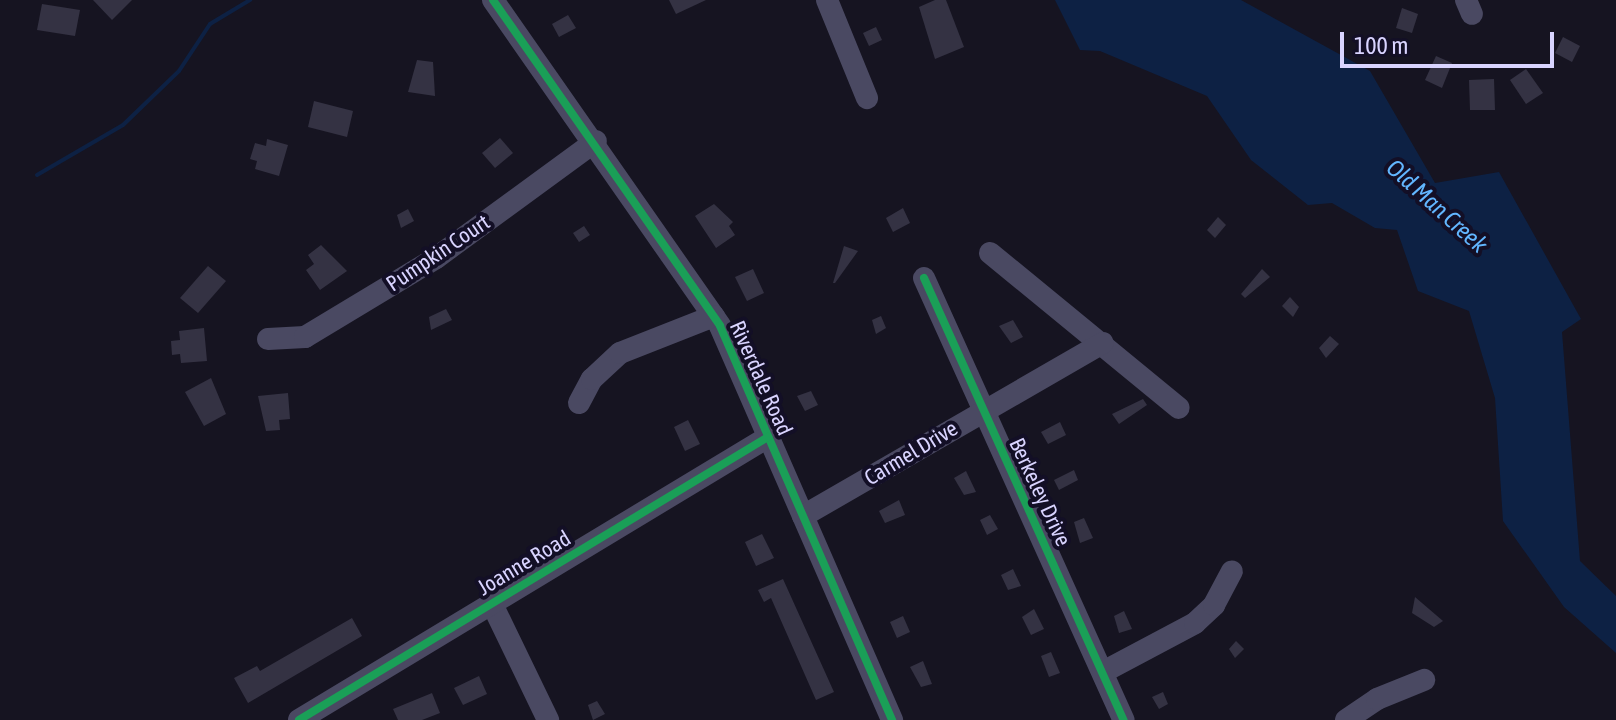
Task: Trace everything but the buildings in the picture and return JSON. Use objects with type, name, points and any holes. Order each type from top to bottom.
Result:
[{"type":"street","points":[[827,0],[867,98]]},
{"type":"street","name":"Riverdale Road","points":[[502,2],[714,316],[892,720]]},
{"type":"street","name":"Pumpkin Court","points":[[268,339],[305,337],[436,258],[596,141]]},
{"type":"street","points":[[990,253],[1179,408]]},
{"type":"street","name":"Berkeley Drive","points":[[924,278],[1124,720]]},
{"type":"street","points":[[579,403],[592,379],[620,353],[714,316]]},
{"type":"street","name":"Carmel Drive","points":[[803,516],[1103,343]]},
{"type":"street","name":"Joanne Road","points":[[299,720],[768,437]]},
{"type":"street","points":[[1103,672],[1195,623],[1214,605],[1232,571]]},
{"type":"street","points":[[492,604],[548,720]]},
{"type":"street","points":[[1346,720],[1377,699],[1424,680]]},
{"type":"water","name":"Old Man Creek","points":[[1055,0],[1241,0],[1370,71],[1435,183],[1499,172],[1581,319],[1562,332],[1580,561],[1616,596],[1616,653],[1564,607],[1503,521],[1495,398],[1469,311],[1418,291],[1397,230],[1375,228],[1332,203],[1308,205],[1251,160],[1207,96],[1100,51],[1080,50]]},
{"type":"waterway","points":[[37,175],[123,125],[179,71],[210,24],[250,0]]},
{"type":"cycle path","points":[[493,0],[720,326],[892,720]]},
{"type":"cycle path","points":[[924,278],[1124,720]]},
{"type":"cycle path","points":[[299,720],[768,437]]}]
